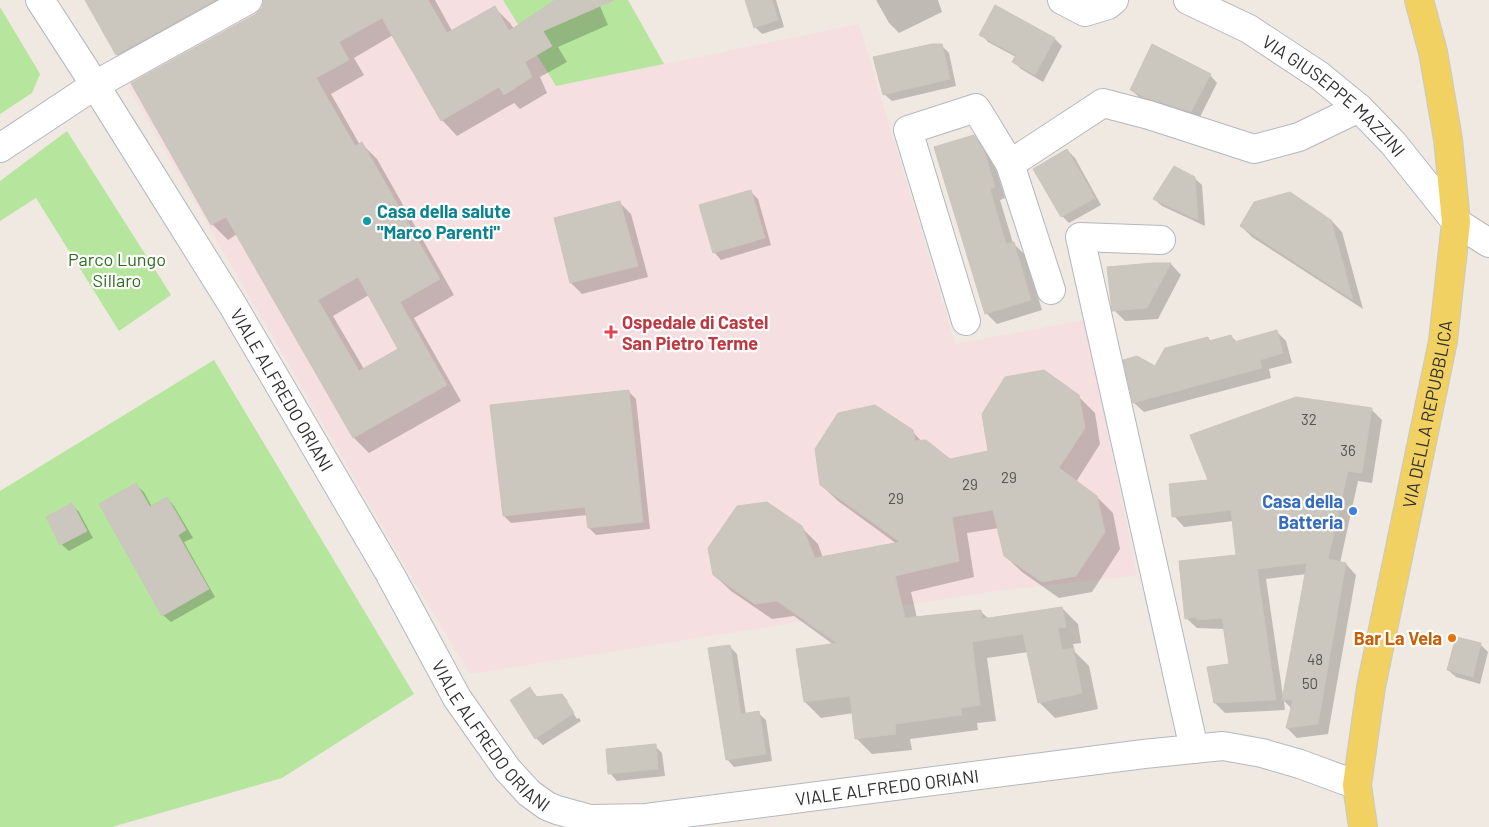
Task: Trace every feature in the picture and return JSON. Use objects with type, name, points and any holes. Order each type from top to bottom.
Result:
[{"type":"main road","name":"VIA DELLA REPUBBLICA","points":[[1363,827],[1357,785],[1371,687],[1443,341],[1456,222],[1448,140],[1435,62],[1419,0]]},
{"type":"street","name":"VIALE ALFREDO ORIANI","points":[[40,0],[232,304],[390,574],[457,698],[507,769],[530,793],[547,806],[590,819],[646,818],[1223,746],[1262,753],[1300,764],[1357,785]]},
{"type":"street","points":[[0,148],[95,85],[248,0]]},
{"type":"street","points":[[1062,0],[1085,12],[1108,5],[1114,0]]},
{"type":"street","name":"VIA GIUSEPPE MAZZINI","points":[[1188,0],[1249,29],[1320,76],[1359,108],[1393,143],[1456,222],[1489,243]]},
{"type":"street","points":[[1010,164],[1103,103],[1149,114],[1254,149],[1299,137],[1359,108]]},
{"type":"street","points":[[966,321],[908,130],[976,108],[1010,164],[1051,290]]},
{"type":"street","points":[[1161,240],[1080,237],[1194,749]]},
{"type":"shaded area","name":"Ospedale di Castel San Pietro Terme","points":[[265,0],[505,0],[557,86],[859,24],[955,344],[1085,320],[1137,575],[989,592],[470,674],[404,564],[126,83]]},
{"type":"green space","points":[[503,0],[628,0],[664,64],[556,86]]},
{"type":"green space","points":[[0,7],[40,74],[32,93],[0,114]]},
{"type":"green space","name":"Parco Lungo Sillaro","points":[[67,131],[171,295],[119,331],[36,198],[0,221],[0,181]]},
{"type":"green space","points":[[214,360],[414,694],[282,778],[112,827],[0,827],[0,491]]},
{"type":"building","points":[[85,0],[216,0],[116,55]]},
{"type":"building","name":"Casa della salute \"Marco Parenti\"","points":[[264,0],[428,0],[447,33],[495,6],[509,31],[555,0],[614,0],[543,31],[552,46],[525,62],[532,77],[504,95],[499,87],[441,121],[382,18],[339,42],[349,60],[316,78],[355,146],[362,142],[440,279],[400,302],[447,385],[353,438],[226,217],[211,225],[131,83],[256,14],[262,8]],"holes":[[[358,277],[398,349],[359,371],[318,300]]]},
{"type":"building","points":[[745,0],[772,0],[778,20],[754,28]]},
{"type":"building","points":[[995,5],[1055,38],[1035,75],[1012,62],[1016,55],[979,35]]},
{"type":"building","points":[[932,44],[942,44],[950,79],[883,95],[873,57]]},
{"type":"building","points":[[1152,44],[1211,74],[1191,112],[1147,98],[1130,90]]},
{"type":"building","points":[[974,135],[984,150],[995,187],[990,189],[1006,244],[1014,242],[1031,300],[985,314],[934,147]]},
{"type":"building","points":[[1067,149],[1095,198],[1061,217],[1033,169]]},
{"type":"building","points":[[1174,166],[1195,177],[1198,220],[1153,199]]},
{"type":"building","points":[[751,190],[765,238],[713,253],[699,205]]},
{"type":"building","points":[[1290,192],[1331,220],[1353,300],[1240,226],[1254,202]]},
{"type":"building","points":[[620,201],[638,266],[570,283],[554,218]]},
{"type":"building","points":[[1171,263],[1147,308],[1112,311],[1107,267]]},
{"type":"building","points":[[1277,330],[1283,353],[1260,360],[1262,368],[1133,403],[1123,360],[1137,356],[1155,366],[1165,348],[1208,337],[1209,341],[1231,335],[1234,342]]},
{"type":"building","points":[[1044,370],[1079,395],[1085,428],[1059,468],[1097,496],[1105,532],[1076,576],[1042,582],[1004,556],[993,510],[952,517],[959,561],[895,576],[905,618],[981,610],[982,619],[1062,607],[1066,627],[1058,628],[1062,650],[1073,648],[1082,693],[1038,703],[1023,634],[972,642],[980,705],[961,708],[962,715],[895,724],[896,734],[855,739],[850,696],[804,702],[796,649],[837,643],[777,601],[755,604],[713,575],[708,548],[737,506],[767,502],[802,526],[815,558],[900,542],[820,485],[815,449],[838,413],[875,405],[913,430],[915,441],[926,440],[950,459],[988,451],[982,414],[1005,377]]},
{"type":"building","points":[[629,390],[643,522],[588,528],[585,507],[503,516],[490,405]]},
{"type":"building","points":[[1296,397],[1372,408],[1362,473],[1348,471],[1328,559],[1346,563],[1318,724],[1286,728],[1293,700],[1282,700],[1307,563],[1257,569],[1276,700],[1214,703],[1207,667],[1229,664],[1222,618],[1197,620],[1197,617],[1185,619],[1179,561],[1236,555],[1231,510],[1172,517],[1169,484],[1208,480],[1190,435]]},
{"type":"building","points":[[136,483],[150,507],[167,497],[186,530],[178,535],[209,589],[162,616],[99,504]]},
{"type":"building","points":[[72,503],[87,531],[60,545],[46,517]]},
{"type":"building","points":[[1456,637],[1481,643],[1473,677],[1447,670]]},
{"type":"building","points":[[730,645],[741,714],[759,711],[766,754],[726,760],[708,648]]},
{"type":"building","points":[[530,687],[536,697],[562,694],[574,713],[535,739],[510,700]]},
{"type":"building","points":[[656,744],[658,769],[608,774],[606,749]]},
{"type":"place","name":"Casa della salute \"Marco Parenti\"","points":[[367,221]]},
{"type":"place","name":"Ospedale di Castel San Pietro Terme","points":[[611,332]]},
{"type":"place","name":"Casa della Batteria","points":[[1353,511]]},
{"type":"place","name":"Bar La Vela","points":[[1452,638]]}]
